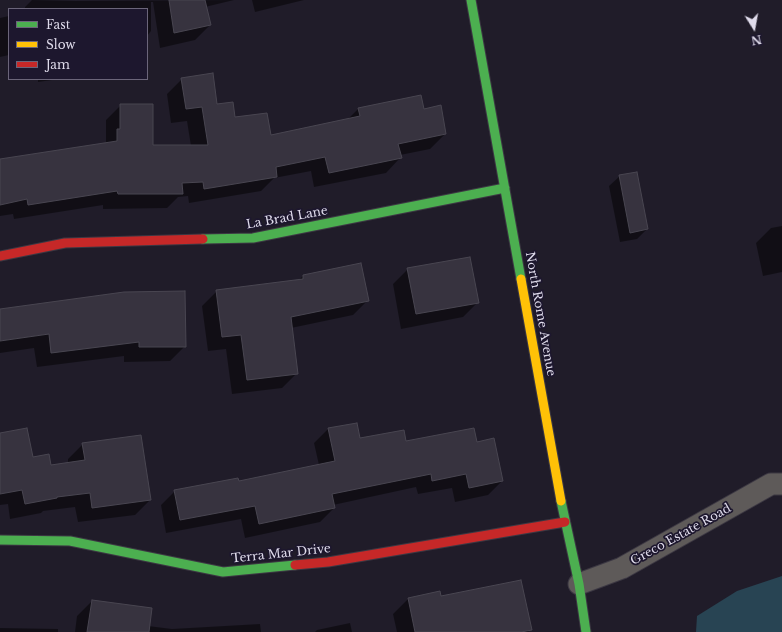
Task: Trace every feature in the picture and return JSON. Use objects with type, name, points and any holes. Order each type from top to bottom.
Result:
[{"type":"street","name":"North Rome Avenue","points":[[471,0],[586,632]]},
{"type":"street","name":"La Brad Lane","points":[[0,256],[65,243],[253,238],[505,188]]},
{"type":"street","name":"Greco Estate Road","points":[[578,584],[622,568],[771,484],[782,484]]},
{"type":"street","name":"Terra Mar Drive","points":[[0,540],[70,541],[223,572],[328,562],[565,522]]},
{"type":"water","points":[[782,576],[782,632],[696,632],[697,616],[737,591]]},
{"type":"building","points":[[169,0],[205,0],[211,25],[174,33]]},
{"type":"building","points":[[213,73],[217,104],[233,102],[235,117],[267,113],[271,135],[360,116],[358,108],[421,95],[424,109],[441,105],[446,134],[398,144],[402,158],[329,173],[325,157],[276,167],[277,177],[204,189],[203,182],[182,183],[183,194],[118,194],[117,191],[28,205],[27,199],[0,205],[0,159],[117,141],[117,129],[120,129],[120,104],[153,104],[153,145],[208,145],[202,107],[186,109],[181,78]]},
{"type":"building","points":[[637,172],[648,229],[630,233],[619,175]]},
{"type":"building","points":[[470,257],[479,303],[416,314],[407,268]]},
{"type":"building","points":[[361,263],[369,301],[291,317],[298,374],[247,380],[241,335],[222,337],[216,290],[303,279],[303,275]]},
{"type":"building","points":[[185,291],[186,347],[139,347],[139,342],[51,353],[49,334],[0,341],[0,309],[124,292]]},
{"type":"building","points":[[357,423],[360,438],[404,430],[406,441],[474,428],[477,442],[494,438],[503,481],[469,488],[466,474],[432,481],[431,474],[332,494],[335,508],[259,524],[255,506],[180,520],[174,490],[238,478],[239,481],[335,461],[328,428]]},
{"type":"building","points":[[27,428],[33,457],[49,454],[51,465],[85,460],[82,443],[141,435],[151,500],[92,508],[90,493],[57,497],[25,504],[22,490],[0,494],[0,433]]},
{"type":"building","points":[[521,580],[532,630],[521,632],[415,632],[408,598],[440,591],[441,596]]},
{"type":"building","points":[[92,600],[152,608],[149,632],[87,632]]},
{"type":"traffic: fast","points":[[471,0],[521,279]]},
{"type":"traffic: fast","points":[[203,239],[253,238],[505,188]]},
{"type":"traffic: fast","points":[[561,501],[579,584],[586,632]]},
{"type":"traffic: fast","points":[[0,540],[70,541],[223,572],[295,565]]},
{"type":"traffic: slow","points":[[521,279],[561,501]]},
{"type":"traffic: jam","points":[[0,256],[65,243],[203,239]]},
{"type":"traffic: jam","points":[[295,565],[328,562],[565,522]]}]
